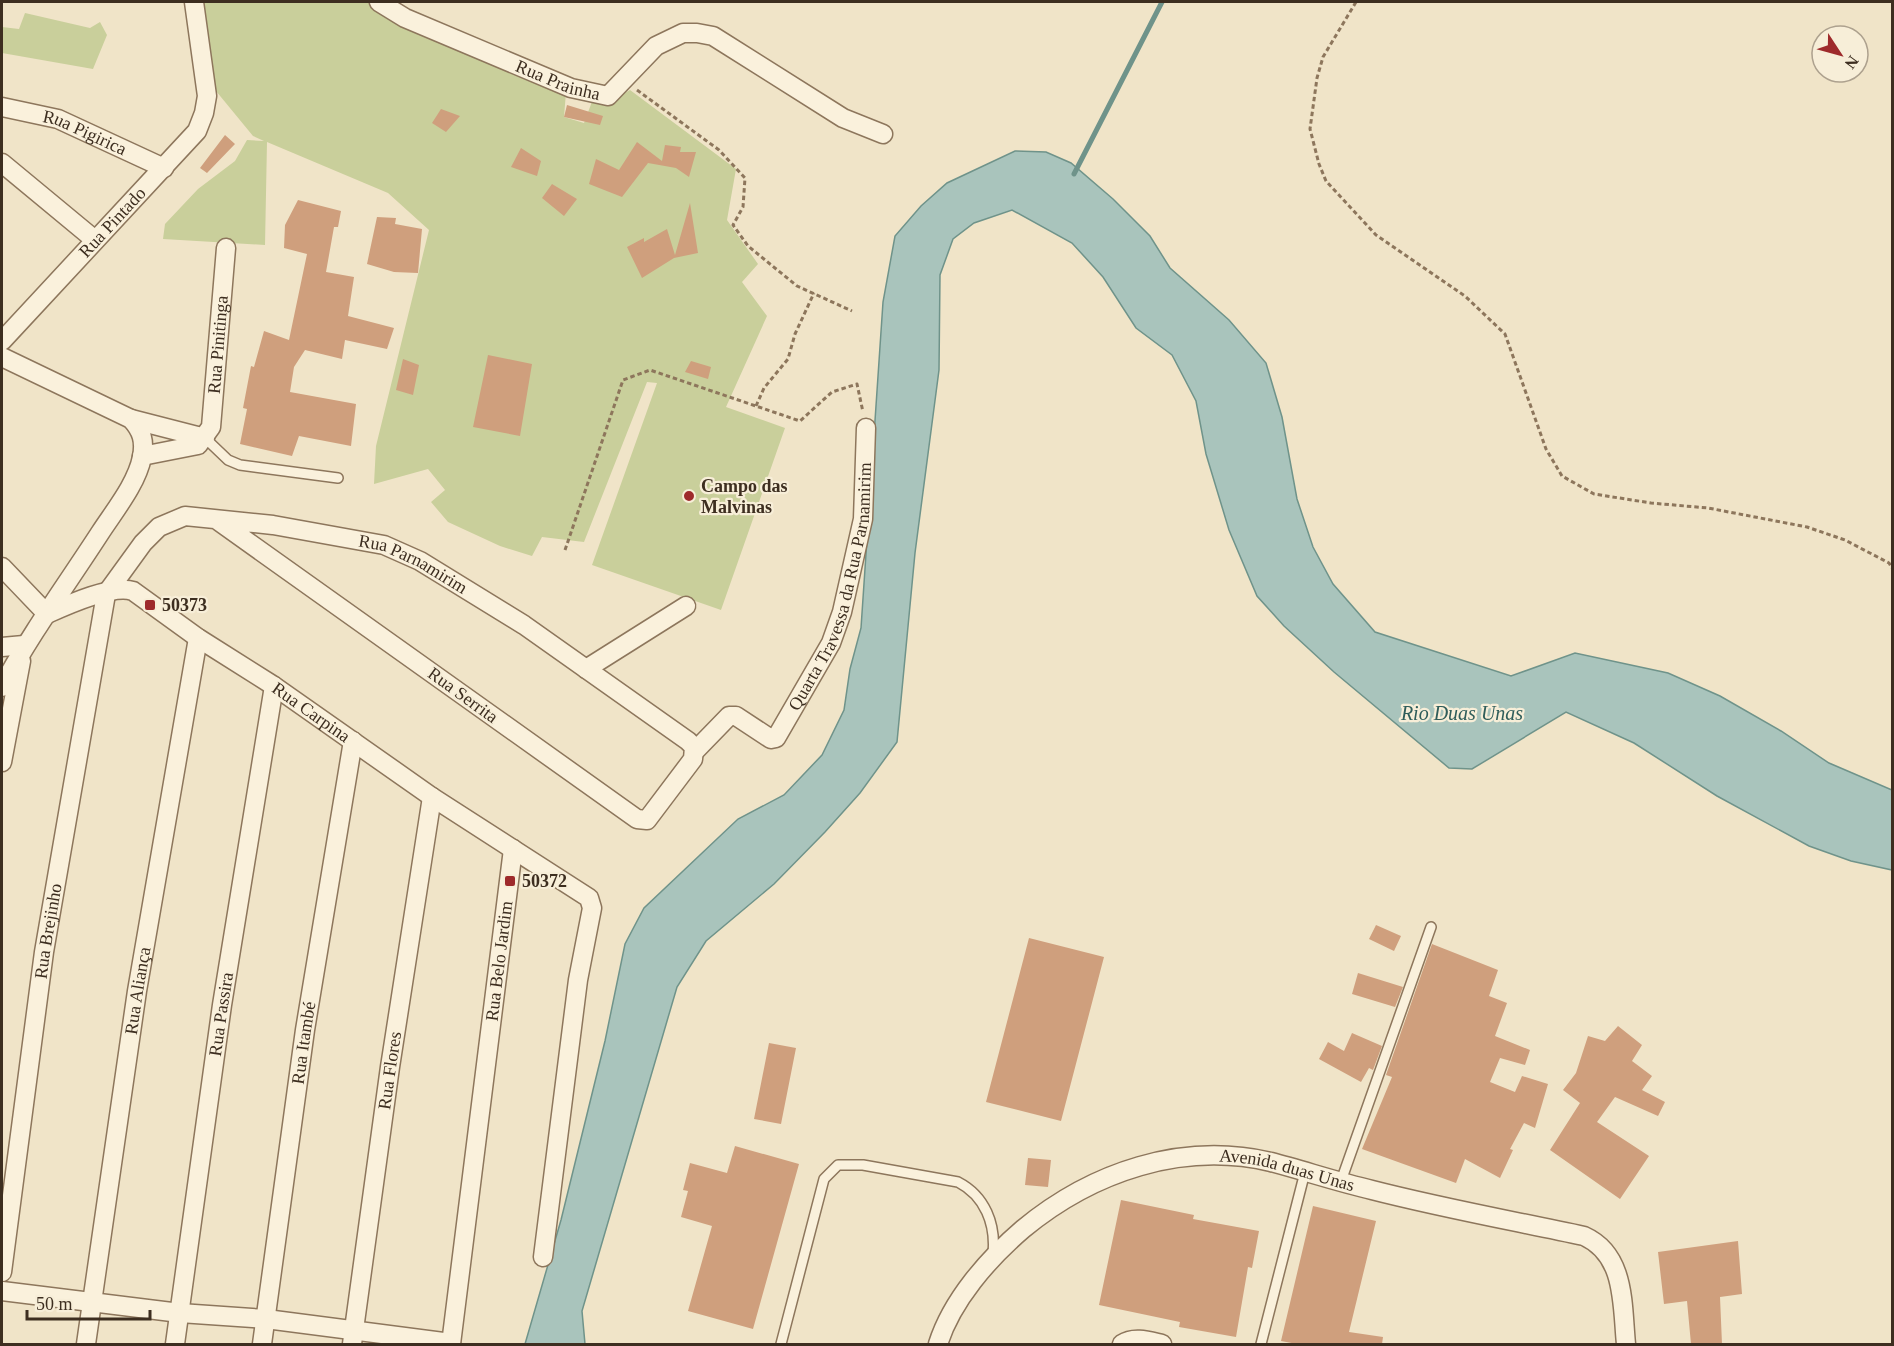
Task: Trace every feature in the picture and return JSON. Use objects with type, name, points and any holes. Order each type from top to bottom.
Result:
[{"type":"street","name":"Rua Pintado","points":[[2,341],[197,131],[207,96],[194,2]]},
{"type":"street","name":"Rua Prainha","points":[[379,2],[405,18],[571,88],[608,96],[656,46],[683,33],[713,36],[843,118],[883,134]]},
{"type":"street","name":"Rua Pigirica","points":[[2,107],[58,119],[164,168]]},
{"type":"street","points":[[2,163],[95,240]]},
{"type":"street","name":"Rua Pinitinga","points":[[205,438],[211,427],[226,248]]},
{"type":"street","points":[[2,357],[131,419],[205,438]]},
{"type":"street","points":[[2,687],[24,645],[110,519],[138,470],[144,441],[140,429],[131,419]]},
{"type":"street","name":"Quarta Travessa da Rua Parnamirim","points":[[694,755],[729,716],[736,716],[771,738],[776,738],[831,643],[842,612],[863,519],[866,428]]},
{"type":"street","points":[[142,456],[189,448],[205,438]]},
{"type":"street","name":"Rua Parnamirim","points":[[106,594],[143,543],[159,527],[185,516],[273,525],[384,544],[441,573],[524,625],[688,741],[694,755]]},
{"type":"street","name":"Rua Serrita","points":[[217,519],[637,819],[647,820],[694,755]]},
{"type":"street","points":[[2,567],[47,614]]},
{"type":"street","name":"Rua Carpina","points":[[47,614],[80,600],[122,589],[133,591],[198,638],[274,686],[432,796],[513,849]]},
{"type":"street","name":"Rua Brejinho","points":[[2,1272],[44,952],[106,594]]},
{"type":"street","points":[[586,669],[686,606]]},
{"type":"street","name":"Rua Aliança","points":[[86,1344],[137,991],[198,638]]},
{"type":"street","points":[[2,647],[24,645]]},
{"type":"street","points":[[2,762],[24,645]]},
{"type":"street","name":"Rua Passira","points":[[175,1344],[222,1005],[274,686]]},
{"type":"street","name":"Rua Itambé","points":[[262,1344],[305,1030],[353,741]]},
{"type":"street","name":"Rua Flores","points":[[354,1337],[390,1067],[432,796]]},
{"type":"street","points":[[513,849],[585,892],[592,908],[578,980],[543,1257]]},
{"type":"street","name":"Rua Belo Jardim","points":[[451,1344],[513,849]]},
{"type":"street","name":"Avenida duas Unas","points":[[938,1344],[965,1292],[1007,1243],[1045,1211],[1078,1190],[1145,1164],[1182,1156],[1216,1156],[1270,1162],[1341,1182],[1584,1236],[1596,1242],[1612,1257],[1618,1275],[1626,1344]]},
{"type":"street","points":[[2,1291],[180,1313],[266,1319],[354,1337],[451,1344]]},
{"type":"street","points":[[1122,1344],[1128,1340],[1144,1340],[1162,1344]]},
{"type":"lane","points":[[205,438],[228,460],[240,465],[338,478]]},
{"type":"lane","points":[[1341,1182],[1431,927]]},
{"type":"lane","points":[[781,1344],[824,1179],[838,1165],[863,1165],[948,1180],[971,1189],[990,1219],[994,1241],[993,1259]]},
{"type":"lane","points":[[1261,1344],[1305,1172]]},
{"type":"path","points":[[1356,2],[1323,57],[1317,78],[1311,129],[1313,148],[1322,172],[1326,181],[1376,235],[1465,296],[1505,334],[1546,449],[1562,476],[1594,494],[1651,503],[1708,508],[1807,527],[1845,540],[1889,563],[1893,568]]},
{"type":"path","points":[[623,80],[719,150],[745,178],[743,207],[733,225],[748,246],[797,286],[852,311]]},
{"type":"path","points":[[756,406],[764,388],[788,359],[795,334],[814,293]]},
{"type":"path","points":[[565,550],[623,380],[650,370],[800,421],[832,392],[857,384],[866,428]]},
{"type":"green space","points":[[203,2],[369,2],[406,26],[518,76],[566,92],[564,117],[584,123],[593,99],[612,100],[630,90],[736,169],[727,220],[758,264],[742,282],[767,316],[726,407],[785,428],[721,610],[592,565],[657,383],[647,382],[584,542],[542,537],[532,556],[500,546],[448,522],[431,502],[445,490],[428,469],[374,484],[376,446],[429,230],[388,193],[267,142],[265,245],[163,239],[165,224],[198,189],[235,161],[247,140],[264,141],[253,136],[216,91]]},
{"type":"green space","points":[[25,13],[90,28],[100,22],[107,35],[93,69],[2,53],[2,27],[19,29]]},
{"type":"water","name":"Rio Duas Unas","points":[[1015,151],[1046,152],[1071,163],[1113,199],[1150,236],[1170,268],[1229,320],[1266,363],[1282,417],[1297,499],[1313,547],[1333,584],[1375,632],[1511,676],[1575,653],[1668,673],[1720,696],[1781,731],[1829,763],[1892,790],[1892,870],[1851,861],[1809,846],[1717,796],[1634,743],[1566,712],[1472,769],[1449,768],[1334,672],[1284,626],[1257,596],[1229,530],[1206,454],[1196,401],[1172,355],[1136,328],[1103,277],[1072,243],[1012,210],[974,223],[953,239],[940,275],[939,370],[915,553],[897,742],[860,793],[825,832],[774,884],[706,941],[677,987],[582,1311],[585,1344],[525,1344],[561,1220],[605,1041],[625,944],[644,908],[738,819],[784,795],[822,755],[844,710],[850,669],[861,628],[883,302],[895,236],[921,206],[947,183]]},
{"type":"building","points":[[567,105],[603,116],[600,125],[564,117]]},
{"type":"building","points":[[441,109],[460,116],[446,132],[432,123]]},
{"type":"building","points":[[225,135],[235,144],[207,173],[200,168]]},
{"type":"building","points":[[637,142],[662,161],[665,145],[681,147],[680,152],[696,152],[689,177],[676,168],[648,163],[622,197],[589,184],[596,159],[619,170]]},
{"type":"building","points":[[521,148],[541,161],[537,176],[511,167]]},
{"type":"building","points":[[552,184],[577,199],[564,216],[542,198]]},
{"type":"building","points":[[298,200],[341,211],[338,227],[334,227],[326,272],[354,277],[348,316],[394,328],[387,349],[345,340],[342,359],[305,350],[294,367],[290,392],[356,404],[351,446],[299,436],[292,456],[240,444],[247,409],[243,408],[251,366],[254,367],[264,331],[289,340],[307,254],[284,248],[285,225]]},
{"type":"building","points":[[690,203],[698,253],[674,258],[642,278],[627,247],[644,238],[644,242],[667,229],[675,255]]},
{"type":"building","points":[[377,217],[396,218],[395,224],[422,229],[418,273],[394,272],[367,264]]},
{"type":"building","points":[[488,355],[532,364],[520,436],[473,427]]},
{"type":"building","points":[[403,359],[419,365],[413,395],[396,390]]},
{"type":"building","points":[[691,361],[711,367],[708,379],[685,372]]},
{"type":"building","points":[[1376,925],[1401,936],[1394,951],[1369,939]]},
{"type":"building","points":[[1029,938],[1104,957],[1061,1121],[986,1102]]},
{"type":"building","points":[[1432,944],[1498,970],[1489,996],[1507,1003],[1495,1036],[1530,1050],[1525,1065],[1500,1058],[1490,1082],[1515,1092],[1522,1076],[1548,1084],[1535,1128],[1524,1123],[1510,1149],[1513,1150],[1500,1178],[1465,1159],[1456,1183],[1362,1149],[1392,1077],[1386,1075]]},
{"type":"building","points":[[1358,973],[1403,987],[1395,1007],[1352,994]]},
{"type":"building","points":[[1618,1026],[1642,1045],[1632,1061],[1652,1076],[1642,1090],[1665,1102],[1658,1116],[1615,1097],[1597,1122],[1649,1156],[1620,1199],[1550,1150],[1580,1103],[1563,1090],[1576,1073],[1588,1036],[1605,1041]]},
{"type":"building","points":[[1352,1033],[1382,1046],[1373,1070],[1369,1068],[1361,1082],[1319,1059],[1328,1042],[1344,1051]]},
{"type":"building","points":[[769,1043],[796,1048],[781,1124],[754,1119]]},
{"type":"building","points":[[735,1146],[799,1164],[753,1329],[688,1311],[712,1226],[681,1217],[688,1191],[683,1190],[690,1163],[727,1173]]},
{"type":"building","points":[[1028,1158],[1051,1160],[1048,1187],[1025,1185]]},
{"type":"building","points":[[1121,1200],[1194,1215],[1193,1219],[1259,1231],[1252,1268],[1248,1267],[1236,1337],[1179,1327],[1180,1322],[1099,1305]]},
{"type":"building","points":[[1313,1206],[1376,1221],[1349,1332],[1383,1337],[1382,1344],[1297,1344],[1281,1341]]},
{"type":"building","points":[[1738,1241],[1742,1294],[1720,1297],[1722,1344],[1691,1344],[1687,1301],[1664,1304],[1658,1252]]},
{"type":"waterway","points":[[1074,174],[1162,2]]},
{"type":"place","name":"Campo das Malvinas","points":[[689,496]]},
{"type":"place","name":"50373","points":[[150,605]]},
{"type":"place","name":"50372","points":[[510,881]]}]
